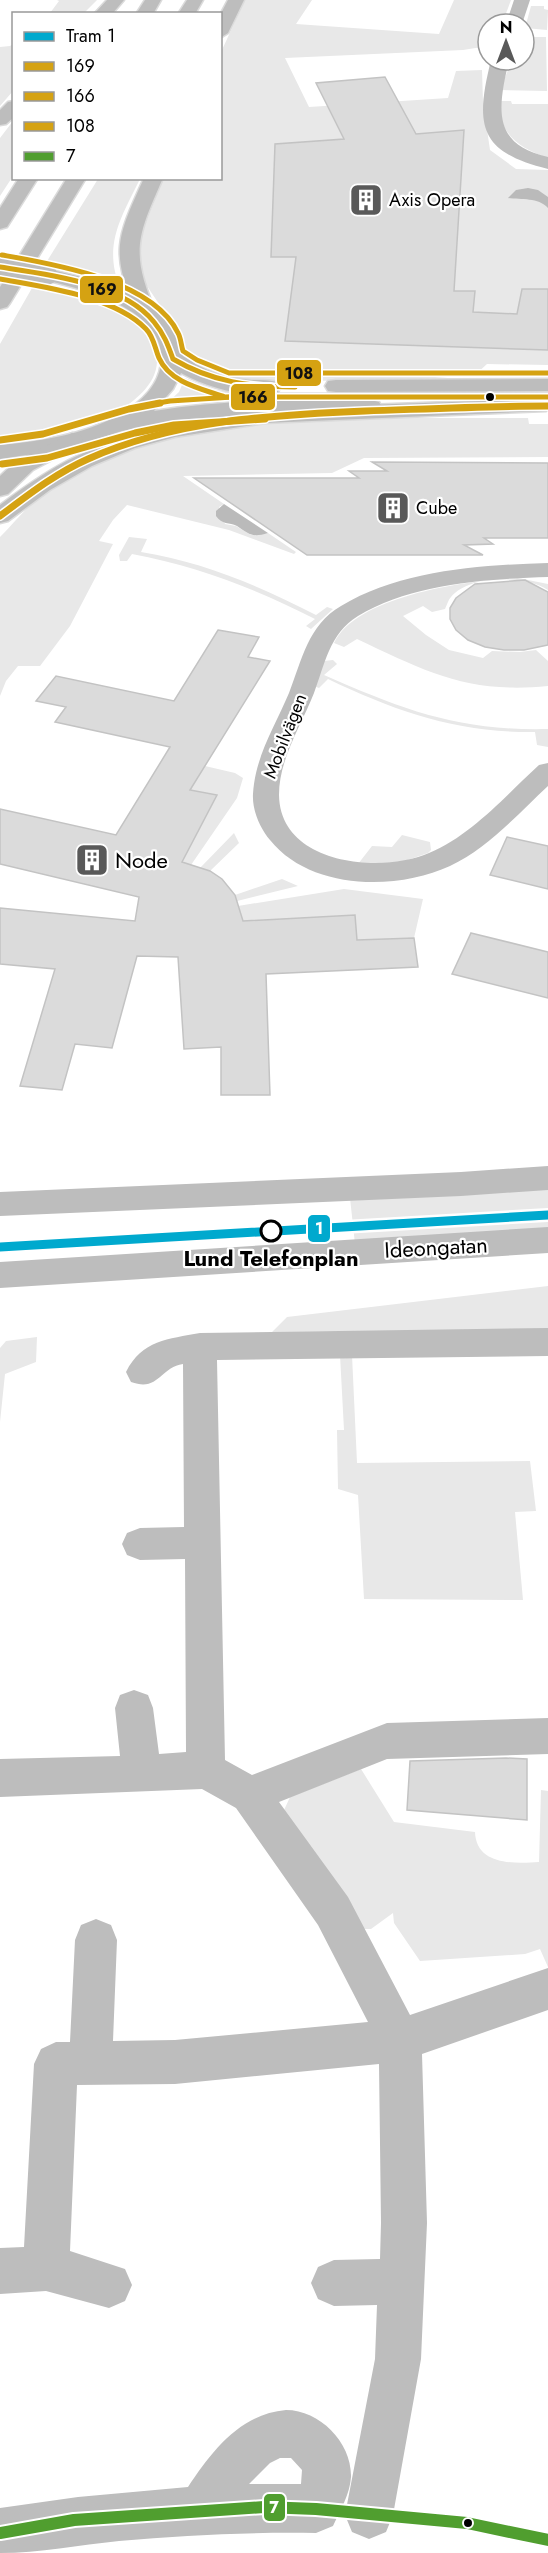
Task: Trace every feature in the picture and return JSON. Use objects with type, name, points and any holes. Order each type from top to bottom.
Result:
[{"type":"main road","points":[[104,12],[116,0]]},
{"type":"main road","points":[[222,29],[236,0]]},
{"type":"main road","points":[[497,72],[492,96],[494,131],[500,141],[512,151],[532,160],[548,163]]},
{"type":"main road","points":[[0,120],[12,108]]},
{"type":"main road","points":[[0,223],[28,180]]},
{"type":"main road","points":[[0,303],[76,180]]},
{"type":"main road","points":[[113,426],[141,410],[162,391],[171,376],[173,359],[168,338],[146,313],[130,273],[127,250],[132,226],[153,180]]},
{"type":"main road","points":[[0,267],[48,275],[97,289],[146,313]]},
{"type":"main road","points":[[173,359],[212,381],[249,387],[548,385]]},
{"type":"main road","points":[[0,452],[35,448],[72,440],[113,426],[172,413],[226,408],[543,406]]},
{"type":"main road","points":[[0,516],[53,476],[99,453],[123,444],[195,426],[279,415],[543,406]]},
{"type":"main road","points":[[0,489],[25,465],[72,440]]},
{"type":"main road","name":"Mobilvägen","points":[[548,570],[478,574],[438,581],[374,599],[340,617],[323,636],[276,750],[267,774],[266,802],[269,820],[274,828],[307,858],[328,867],[350,872],[392,872],[427,864],[455,851],[492,824],[548,771]]},
{"type":"main road","points":[[0,1204],[461,1184],[548,1178]]},
{"type":"main road","name":"Ideongatan","points":[[0,1275],[548,1240]]},
{"type":"main road","points":[[143,1372],[165,1353],[200,1347],[548,1342]]},
{"type":"main road","points":[[200,1347],[206,1770]]},
{"type":"main road","points":[[140,1544],[201,1543]]},
{"type":"main road","points":[[134,1708],[142,1774]]},
{"type":"main road","points":[[250,1795],[387,1741],[548,1736]]},
{"type":"main road","points":[[0,1778],[206,1770],[250,1795],[333,1911],[400,2040],[404,2223],[400,2282],[399,2359],[369,2515]]},
{"type":"main road","points":[[91,2062],[96,1940]]},
{"type":"main road","points":[[46,2268],[57,2064],[175,2062],[400,2040],[544,2001]]},
{"type":"main road","points":[[0,2271],[46,2268],[109,2285]]},
{"type":"main road","points":[[334,2283],[400,2282]]},
{"type":"main road","points":[[0,2533],[74,2520],[200,2512]]},
{"type":"shaded area","points":[[57,0],[97,0],[85,12],[51,12],[59,1]]},
{"type":"shaded area","points":[[245,0],[312,0],[296,24],[439,34],[454,0],[511,0],[506,12],[476,12],[476,48],[285,58],[309,107],[448,98],[456,71],[482,72],[483,102],[490,150],[516,169],[548,170],[548,365],[487,364],[475,375],[421,379],[251,382],[209,372],[195,364],[145,283],[140,266],[141,235],[163,180],[222,180],[222,50]]},
{"type":"shaded area","points":[[531,6],[544,6],[544,9],[548,10],[547,30],[536,29],[536,12],[529,12]]},
{"type":"shaded area","points":[[536,37],[546,37],[547,91],[500,90],[507,72],[536,72]]},
{"type":"shaded area","points":[[12,45],[12,92],[0,106],[0,47]]},
{"type":"shaded area","points":[[499,101],[511,101],[512,104],[548,104],[548,158],[528,150],[513,138],[503,123]]},
{"type":"shaded area","points":[[12,122],[12,178],[0,196],[0,138]]},
{"type":"shaded area","points":[[97,180],[140,180],[116,233],[113,260],[121,290],[78,274],[44,266]]},
{"type":"shaded area","points":[[528,188],[538,190],[548,197],[548,208],[540,202],[508,198],[516,190]]},
{"type":"shaded area","points":[[36,281],[93,296],[130,315],[144,327],[154,343],[156,370],[143,392],[122,409],[102,420],[59,434],[0,444],[0,344]]},
{"type":"shaded area","points":[[185,378],[216,390],[233,392],[548,392],[548,400],[254,399],[213,400],[164,406],[179,392]]},
{"type":"shaded area","points":[[328,418],[528,418],[529,424],[548,424],[548,457],[364,458],[332,473],[183,476],[224,504],[219,507],[225,524],[236,526],[251,535],[268,533],[296,552],[294,554],[229,530],[127,505],[113,520],[99,541],[113,544],[70,626],[40,666],[18,666],[6,681],[0,696],[0,537],[39,497],[95,465],[123,453],[180,436],[268,422]]},
{"type":"shaded area","points":[[224,504],[268,533],[251,534],[221,521],[216,516],[216,511]]},
{"type":"shaded area","points":[[129,537],[147,539],[141,552],[187,562],[231,576],[316,615],[327,607],[333,609],[311,629],[306,626],[315,619],[226,580],[180,565],[132,554],[127,561],[120,561],[119,555]]},
{"type":"shaded area","points":[[518,578],[548,584],[548,590],[526,582],[499,579]]},
{"type":"shaded area","points":[[483,581],[460,589],[450,598],[445,609],[432,612],[423,606],[403,616],[449,650],[483,658],[492,651],[536,650],[548,661],[548,686],[494,687],[471,683],[427,670],[357,639],[344,647],[334,643],[347,627],[366,613],[390,602],[417,593]]},
{"type":"shaded area","points":[[333,660],[337,664],[324,675],[380,698],[432,716],[459,722],[516,729],[548,729],[548,747],[537,745],[535,732],[480,729],[428,718],[404,711],[328,679],[319,688],[311,685],[324,661]]},
{"type":"shaded area","points":[[205,766],[235,773],[243,778],[237,798],[191,865],[181,863],[217,796],[189,790]]},
{"type":"shaded area","points":[[234,833],[239,843],[210,871],[200,868]]},
{"type":"shaded area","points":[[402,835],[430,842],[431,850],[402,862],[358,864],[372,846],[392,847]]},
{"type":"shaded area","points":[[282,879],[298,886],[237,901],[235,895]]},
{"type":"shaded area","points":[[344,889],[423,899],[414,938],[357,940],[355,915],[236,922],[238,906]]},
{"type":"shaded area","points":[[548,1186],[548,1232],[355,1244],[350,1198]]},
{"type":"shaded area","points":[[548,1286],[548,1330],[272,1332],[287,1317]]},
{"type":"shaded area","points":[[37,1337],[36,1362],[5,1374],[0,1422],[0,1348],[6,1341]]},
{"type":"shaded area","points":[[340,1355],[352,1355],[357,1463],[530,1461],[536,1511],[515,1512],[523,1600],[364,1599],[358,1495],[338,1489],[337,1430],[344,1430]]},
{"type":"shaded area","points":[[361,1769],[394,1822],[475,1832],[477,1843],[482,1851],[489,1857],[508,1862],[539,1862],[541,1790],[548,1791],[548,1967],[540,1949],[525,1954],[420,1961],[394,1923],[393,1913],[371,1929],[361,1929],[280,1819],[290,1797]]},
{"type":"building","points":[[385,77],[416,134],[464,130],[454,291],[475,291],[473,312],[517,314],[522,289],[548,289],[548,350],[285,341],[296,257],[271,257],[275,144],[344,139],[316,83]]},
{"type":"building","name":"Cube","points":[[372,462],[548,463],[548,538],[484,538],[493,544],[464,545],[483,555],[307,555],[194,478],[359,478],[349,471],[387,471]]},
{"type":"building","points":[[525,580],[548,592],[548,645],[524,650],[485,647],[468,640],[456,630],[450,619],[450,608],[456,598],[475,584]]},
{"type":"building","name":"Node","points":[[218,630],[259,637],[248,657],[270,661],[190,790],[217,795],[182,862],[210,871],[222,879],[235,895],[243,921],[355,915],[357,940],[414,938],[418,967],[266,974],[270,1095],[221,1095],[221,1047],[184,1049],[178,957],[137,956],[112,1048],[75,1044],[62,1090],[20,1086],[55,969],[0,964],[0,908],[135,921],[139,897],[0,864],[0,809],[116,835],[170,747],[55,722],[66,707],[36,701],[56,676],[174,701]]},
{"type":"building","points":[[507,837],[548,846],[548,889],[490,875]]},
{"type":"building","points":[[471,933],[548,952],[548,998],[452,974]]},
{"type":"building","points":[[527,1759],[527,1820],[407,1810],[410,1761]]},
{"type":"tram line","name":"1","points":[[0,1247],[548,1215]]},
{"type":"transit line","name":"108","points":[[2,255],[70,267],[128,289],[163,312],[178,333],[183,351],[197,360],[229,373],[548,373]]},
{"type":"transit line","name":"169","points":[[0,267],[68,279],[115,295],[136,306],[153,320],[165,337],[173,359]]},
{"type":"transit line","name":"166","points":[[0,279],[77,295],[116,309],[146,329],[161,362],[169,372],[192,385],[225,397],[548,397]]},
{"type":"transit line","name":"169","points":[[173,359],[217,380],[246,385],[295,387]]},
{"type":"transit line","name":"108","points":[[0,440],[43,434],[129,409],[170,401],[265,395]]},
{"type":"transit line","name":"169","points":[[0,516],[53,478],[88,459],[122,445],[192,427],[301,414],[548,406]]},
{"type":"transit line","name":"166","points":[[2,464],[47,458],[135,433],[174,425],[265,419]]},
{"type":"transit line","name":"7","points":[[0,2533],[74,2520],[264,2507],[316,2509],[467,2523],[548,2540]]},
{"type":"place","name":"Axis Opera","points":[[366,200]]},
{"type":"place","name":"Cube","points":[[393,508]]},
{"type":"place","name":"Node","points":[[92,860]]},
{"type":"place","name":"Lund Telefonplan","points":[[271,1231]]}]
